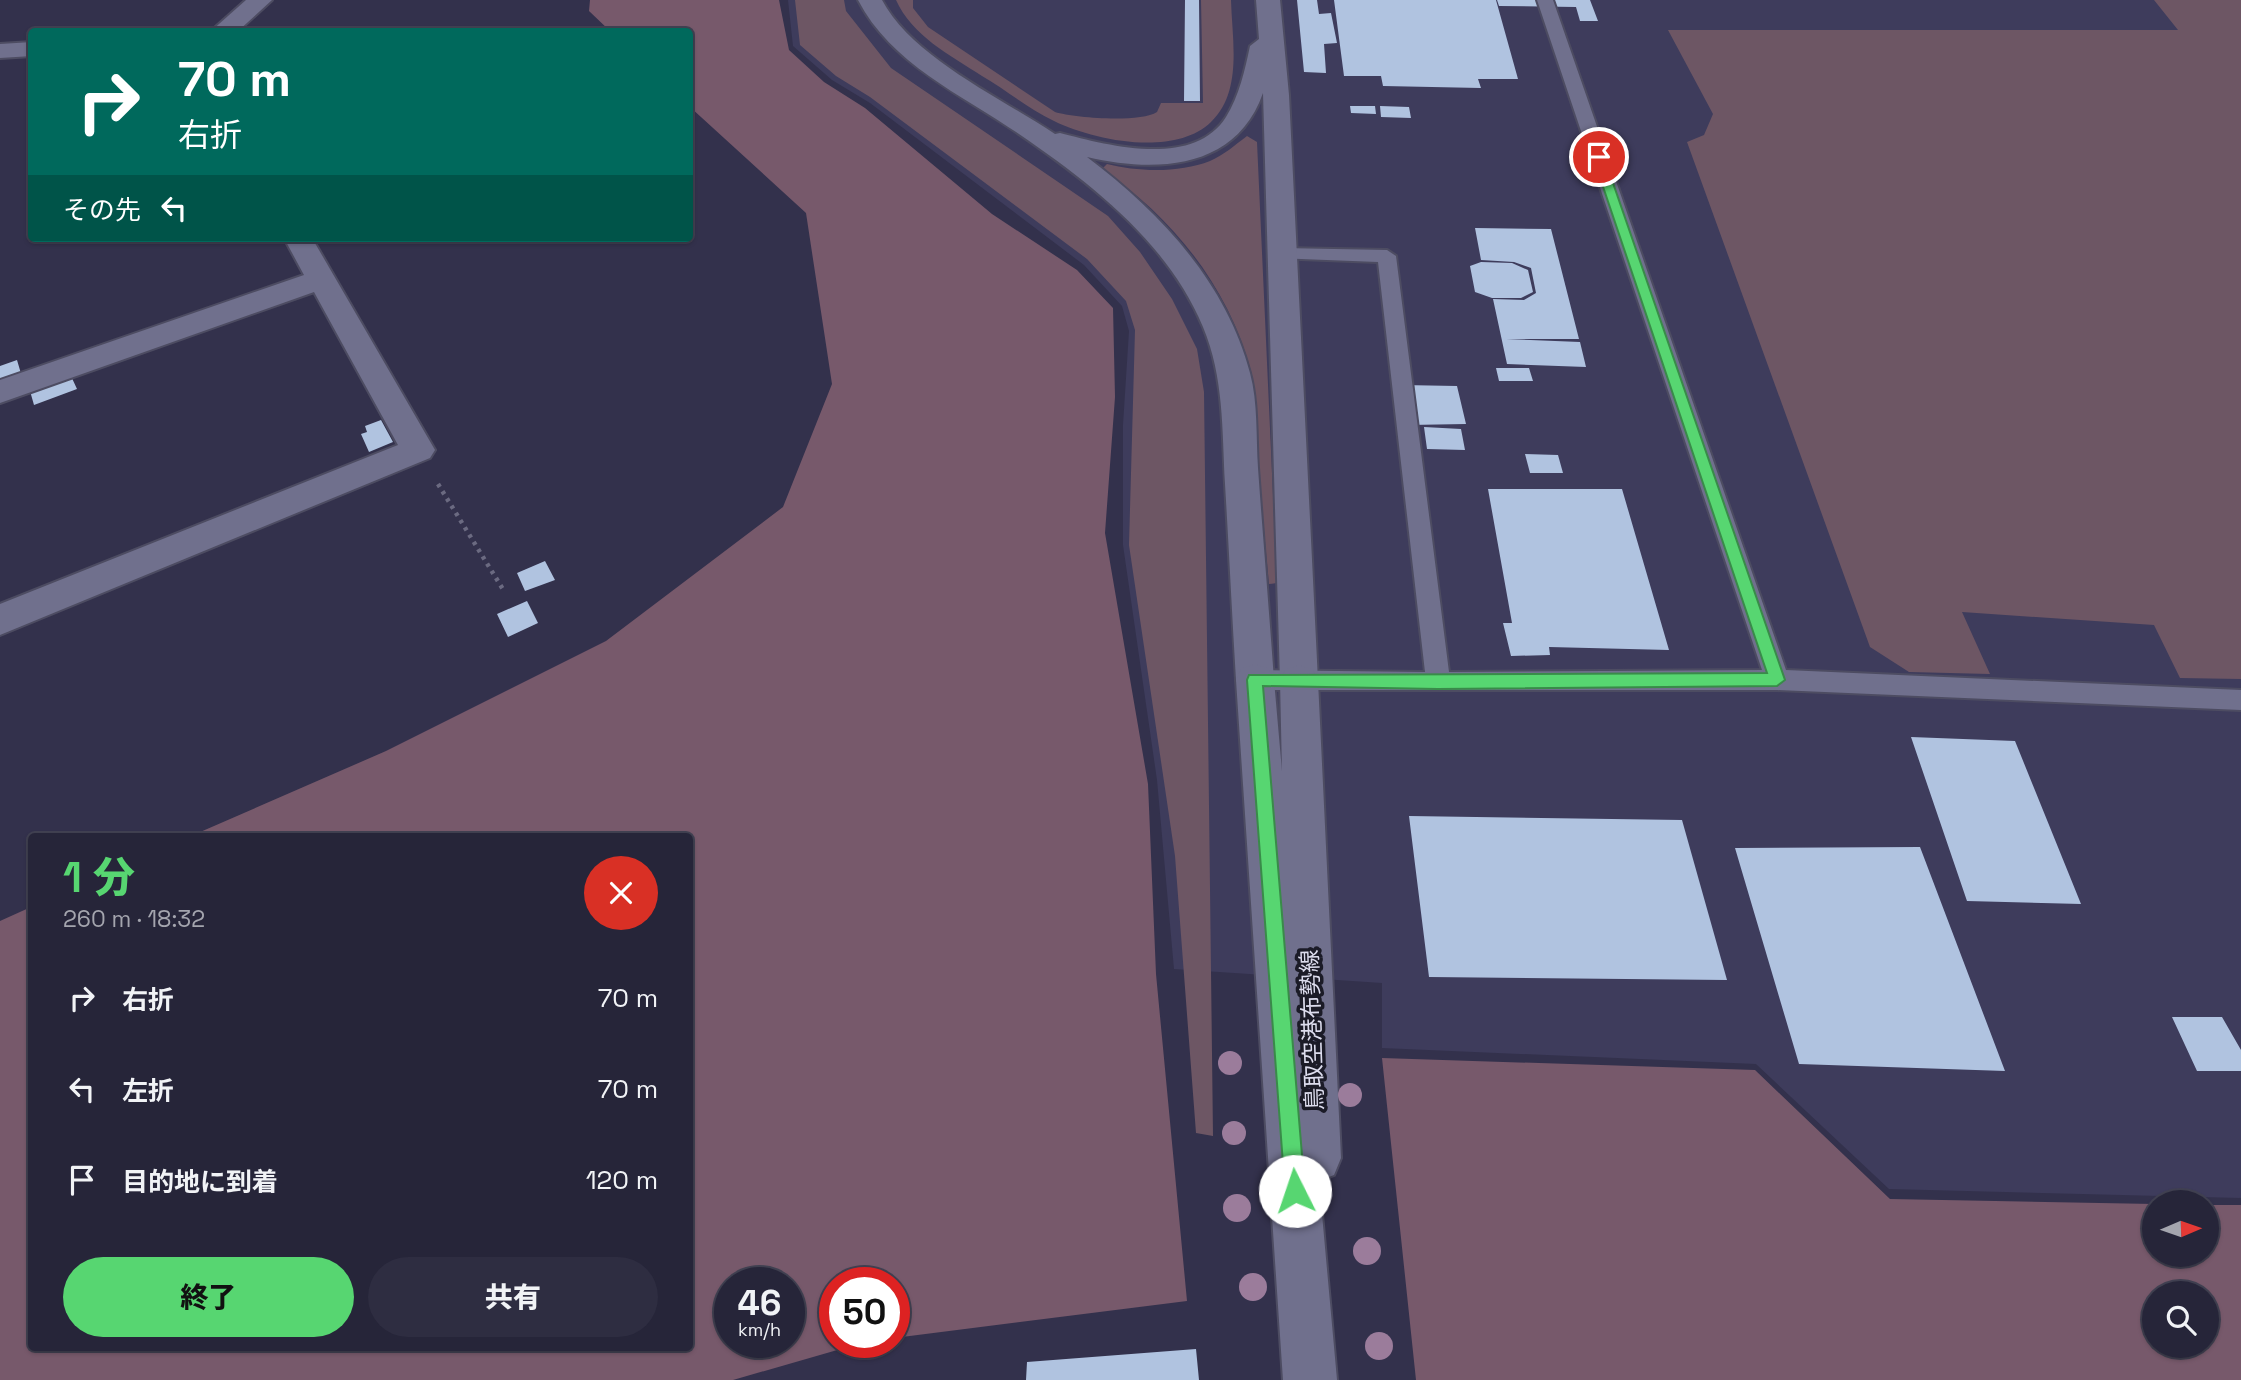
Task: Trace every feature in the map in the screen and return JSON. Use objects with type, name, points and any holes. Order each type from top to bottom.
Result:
[{"type":"street","points":[[227,28],[260,0]]},
{"type":"street","points":[[870,0],[886,26],[908,48],[1026,127],[1079,148],[1108,155],[1171,154],[1211,143],[1232,127],[1245,104],[1258,68],[1268,6]]},
{"type":"street","name":"鳥取空港布勢線","points":[[1268,6],[1282,254],[1326,1380]]},
{"type":"street","points":[[0,51],[28,49]]},
{"type":"street","name":"鳥取空港布勢線","points":[[1026,127],[1122,198],[1158,232],[1187,268],[1220,331],[1235,375],[1255,680],[1310,1380]]},
{"type":"street","points":[[0,620],[418,450],[300,242]]},
{"type":"street","points":[[0,392],[321,279]]},
{"type":"lane","points":[[1545,0],[1777,680]]},
{"type":"lane","points":[[1282,254],[1387,256],[1438,682]]},
{"type":"lane","points":[[1255,680],[1777,680],[2241,700]]},
{"type":"path","points":[[418,450],[504,591]]},
{"type":"shaded area","points":[[590,0],[779,0],[789,50],[824,82],[865,108],[992,214],[1077,270],[1113,308],[1115,397],[1105,533],[1148,784],[1156,974],[1187,1301],[910,1336],[910,1267],[819,1267],[819,1355],[733,1380],[0,1380],[0,921],[28,908],[28,1351],[693,1351],[693,833],[198,833],[386,751],[606,641],[783,507],[832,384],[806,213],[693,110],[693,28],[607,28],[589,11]]},
{"type":"shaded area","points":[[788,0],[2241,0],[2241,1198],[2219,1197],[2219,1190],[2142,1190],[2142,1195],[1889,1189],[1756,1064],[1382,1048],[1382,983],[1174,969],[1157,780],[1123,545],[1123,425],[1129,331],[1122,306],[1084,265],[870,103],[832,80],[793,46]]},
{"type":"shaded area","points":[[795,0],[844,0],[846,11],[891,68],[1108,216],[1140,252],[1172,299],[1197,349],[1204,392],[1213,1136],[1196,1133],[1175,856],[1129,545],[1135,330],[1126,301],[1087,259],[870,97],[836,76],[800,45]]},
{"type":"shaded area","points":[[896,0],[913,0],[913,8],[928,27],[1055,112],[1091,118],[1122,118],[1157,112],[1161,103],[1203,103],[1201,0],[1231,0],[1234,48],[1232,80],[1221,109],[1211,122],[1196,133],[1156,142],[1134,142],[1091,135],[1045,116],[945,52],[912,24]]},
{"type":"shaded area","points":[[2154,0],[2241,0],[2241,679],[2180,678],[2154,625],[1962,612],[1990,674],[1909,672],[1870,647],[1687,142],[1704,135],[1713,114],[1668,30],[2178,30]]},
{"type":"shaded area","points":[[1247,136],[1257,142],[1277,583],[1269,584],[1254,386],[1241,340],[1228,310],[1194,256],[1152,209],[1102,169],[1107,164],[1132,169],[1186,168],[1220,156]]},
{"type":"shaded area","points":[[1382,1058],[1755,1070],[1890,1199],[2142,1204],[2142,1267],[2219,1267],[2219,1205],[2241,1205],[2241,1380],[1416,1380]]},
{"type":"building","points":[[1185,0],[1199,0],[1200,101],[1184,101]]},
{"type":"building","points":[[1297,0],[1317,0],[1319,14],[1331,13],[1337,43],[1324,44],[1326,73],[1304,72]]},
{"type":"building","points":[[1334,0],[1496,0],[1518,79],[1478,79],[1481,88],[1383,86],[1381,76],[1344,76]]},
{"type":"building","points":[[1497,0],[1590,0],[1598,21],[1580,21],[1576,7],[1499,6]]},
{"type":"building","points":[[1350,106],[1375,106],[1376,114],[1351,113]]},
{"type":"building","points":[[1380,106],[1409,107],[1411,118],[1381,117]]},
{"type":"building","points":[[1475,228],[1551,229],[1579,339],[1506,339],[1580,342],[1586,367],[1507,364],[1493,299],[1524,300],[1536,293],[1531,268],[1514,262],[1481,260]]},
{"type":"building","points":[[1481,262],[1512,263],[1528,270],[1533,292],[1521,298],[1492,298],[1475,292],[1470,266]]},
{"type":"building","points":[[17,360],[22,377],[0,384],[0,366]]},
{"type":"building","points":[[1496,368],[1529,368],[1533,381],[1499,381]]},
{"type":"building","points":[[71,376],[77,389],[34,405],[30,391]]},
{"type":"building","points":[[1402,385],[1457,386],[1466,424],[1409,425]]},
{"type":"building","points":[[381,420],[393,442],[369,452],[361,434],[367,432],[365,426]]},
{"type":"building","points":[[1424,427],[1461,429],[1465,450],[1427,449]]},
{"type":"building","points":[[1525,454],[1558,455],[1563,473],[1530,473]]},
{"type":"building","points":[[1488,489],[1622,489],[1669,650],[1549,647],[1550,655],[1511,656],[1503,623],[1512,623]]},
{"type":"building","points":[[545,561],[555,580],[525,591],[517,573]]},
{"type":"building","points":[[527,601],[538,623],[508,637],[497,614]]},
{"type":"building","points":[[1911,737],[2015,741],[2081,904],[1967,901]]},
{"type":"building","points":[[1409,816],[1682,820],[1727,980],[1429,977]]},
{"type":"building","points":[[1920,847],[2005,1071],[1799,1064],[1735,848]]},
{"type":"building","points":[[2172,1017],[2222,1017],[2241,1050],[2241,1071],[2197,1071]]},
{"type":"building","points":[[1196,1349],[1199,1380],[1026,1380],[1027,1362]]},
{"type":"route","points":[[1295,1191],[1255,680],[1777,680],[1599,157]]}]
